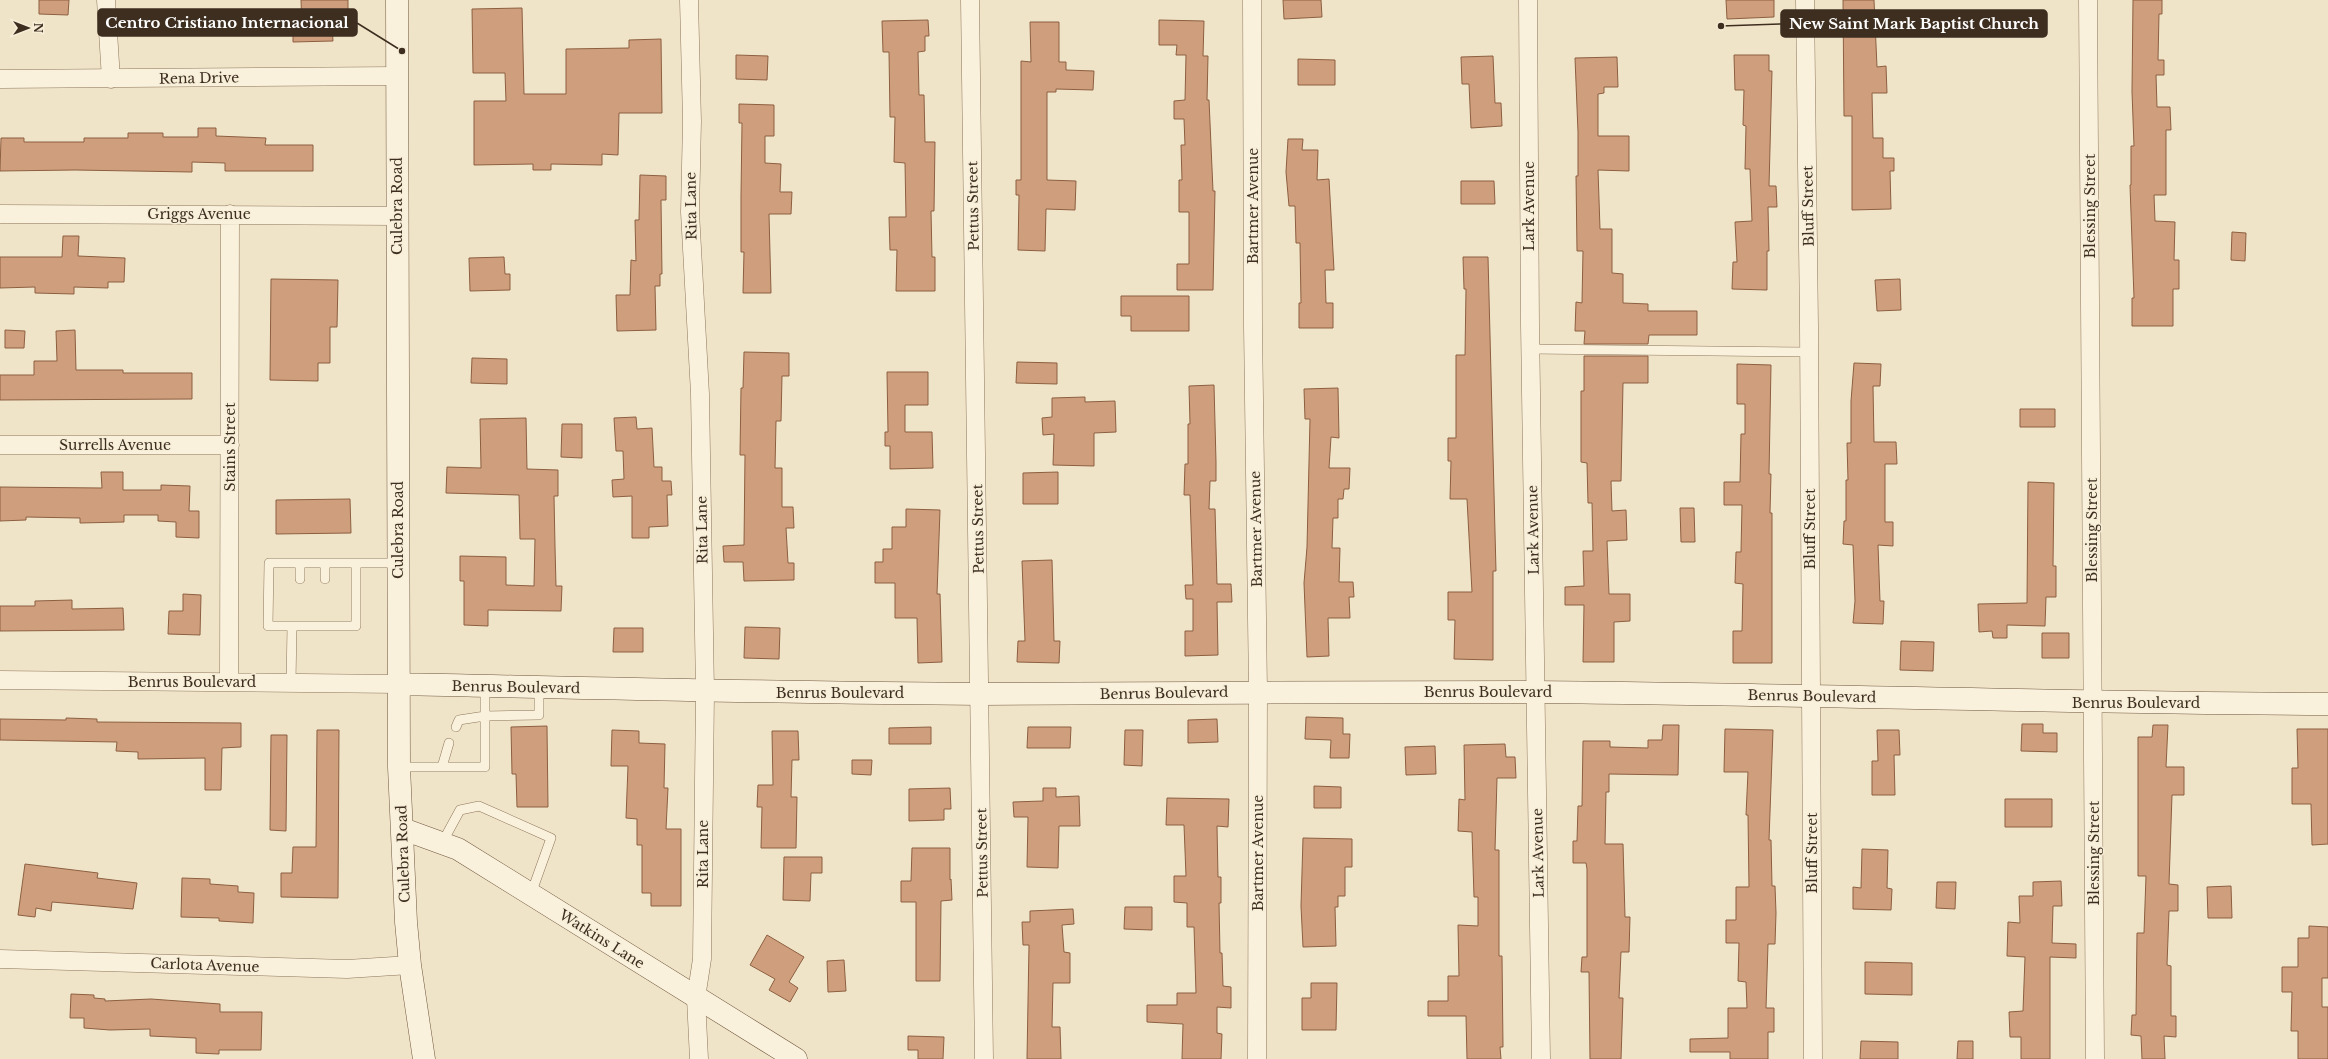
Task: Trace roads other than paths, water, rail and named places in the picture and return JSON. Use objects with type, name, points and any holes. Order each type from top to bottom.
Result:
[{"type":"street","points":[[106,0],[110,79]]},
{"type":"street","name":"Culebra Road","points":[[397,0],[399,767],[406,922],[410,965],[424,1059]]},
{"type":"street","name":"Rita Lane","points":[[689,0],[692,121],[690,212],[700,394],[705,692],[702,959],[696,998],[699,1059]]},
{"type":"street","name":"Pettus Street","points":[[970,0],[984,1059]]},
{"type":"street","name":"Bartmer Avenue","points":[[1252,0],[1253,326],[1258,691],[1257,1059]]},
{"type":"street","name":"Lark Avenue","points":[[1528,0],[1530,348],[1541,1059]]},
{"type":"street","name":"Bluff Street","points":[[1805,0],[1812,696],[1813,1059]]},
{"type":"street","name":"Blessing Street","points":[[2088,0],[2095,1059]]},
{"type":"street","name":"Rena Drive","points":[[0,79],[397,76]]},
{"type":"street","name":"Griggs Avenue","points":[[0,214],[398,216]]},
{"type":"street","name":"Stains Street","points":[[229,681],[230,214]]},
{"type":"street","name":"Surrells Avenue","points":[[0,446],[230,446]]},
{"type":"street","name":"Benrus Boulevard","points":[[0,680],[141,682],[229,681],[291,684],[398,684],[705,692],[980,694],[1258,691],[1536,692],[1812,696],[2093,703],[2328,704]]},
{"type":"street","name":"Watkins Lane","points":[[403,829],[458,849],[796,1059]]},
{"type":"street","name":"Carlota Avenue","points":[[0,959],[347,969],[410,965]]},
{"type":"lane","points":[[1530,348],[1809,352]]},
{"type":"lane","points":[[356,564],[356,626],[324,623],[268,626],[269,564],[398,563]]},
{"type":"lane","points":[[300,564],[300,579]]},
{"type":"lane","points":[[325,564],[325,579]]},
{"type":"lane","points":[[291,684],[298,624]]},
{"type":"lane","points":[[399,767],[485,766],[485,686]]},
{"type":"lane","points":[[456,727],[459,720],[485,716],[539,715],[539,687]]},
{"type":"lane","points":[[442,767],[449,743]]},
{"type":"lane","points":[[442,843],[460,810],[479,806],[551,838],[530,894]]},
{"type":"place","name":"New Saint Mark Baptist Church","points":[[1721,26]]},
{"type":"place","name":"Centro Cristiano Internacional","points":[[402,51]]}]
